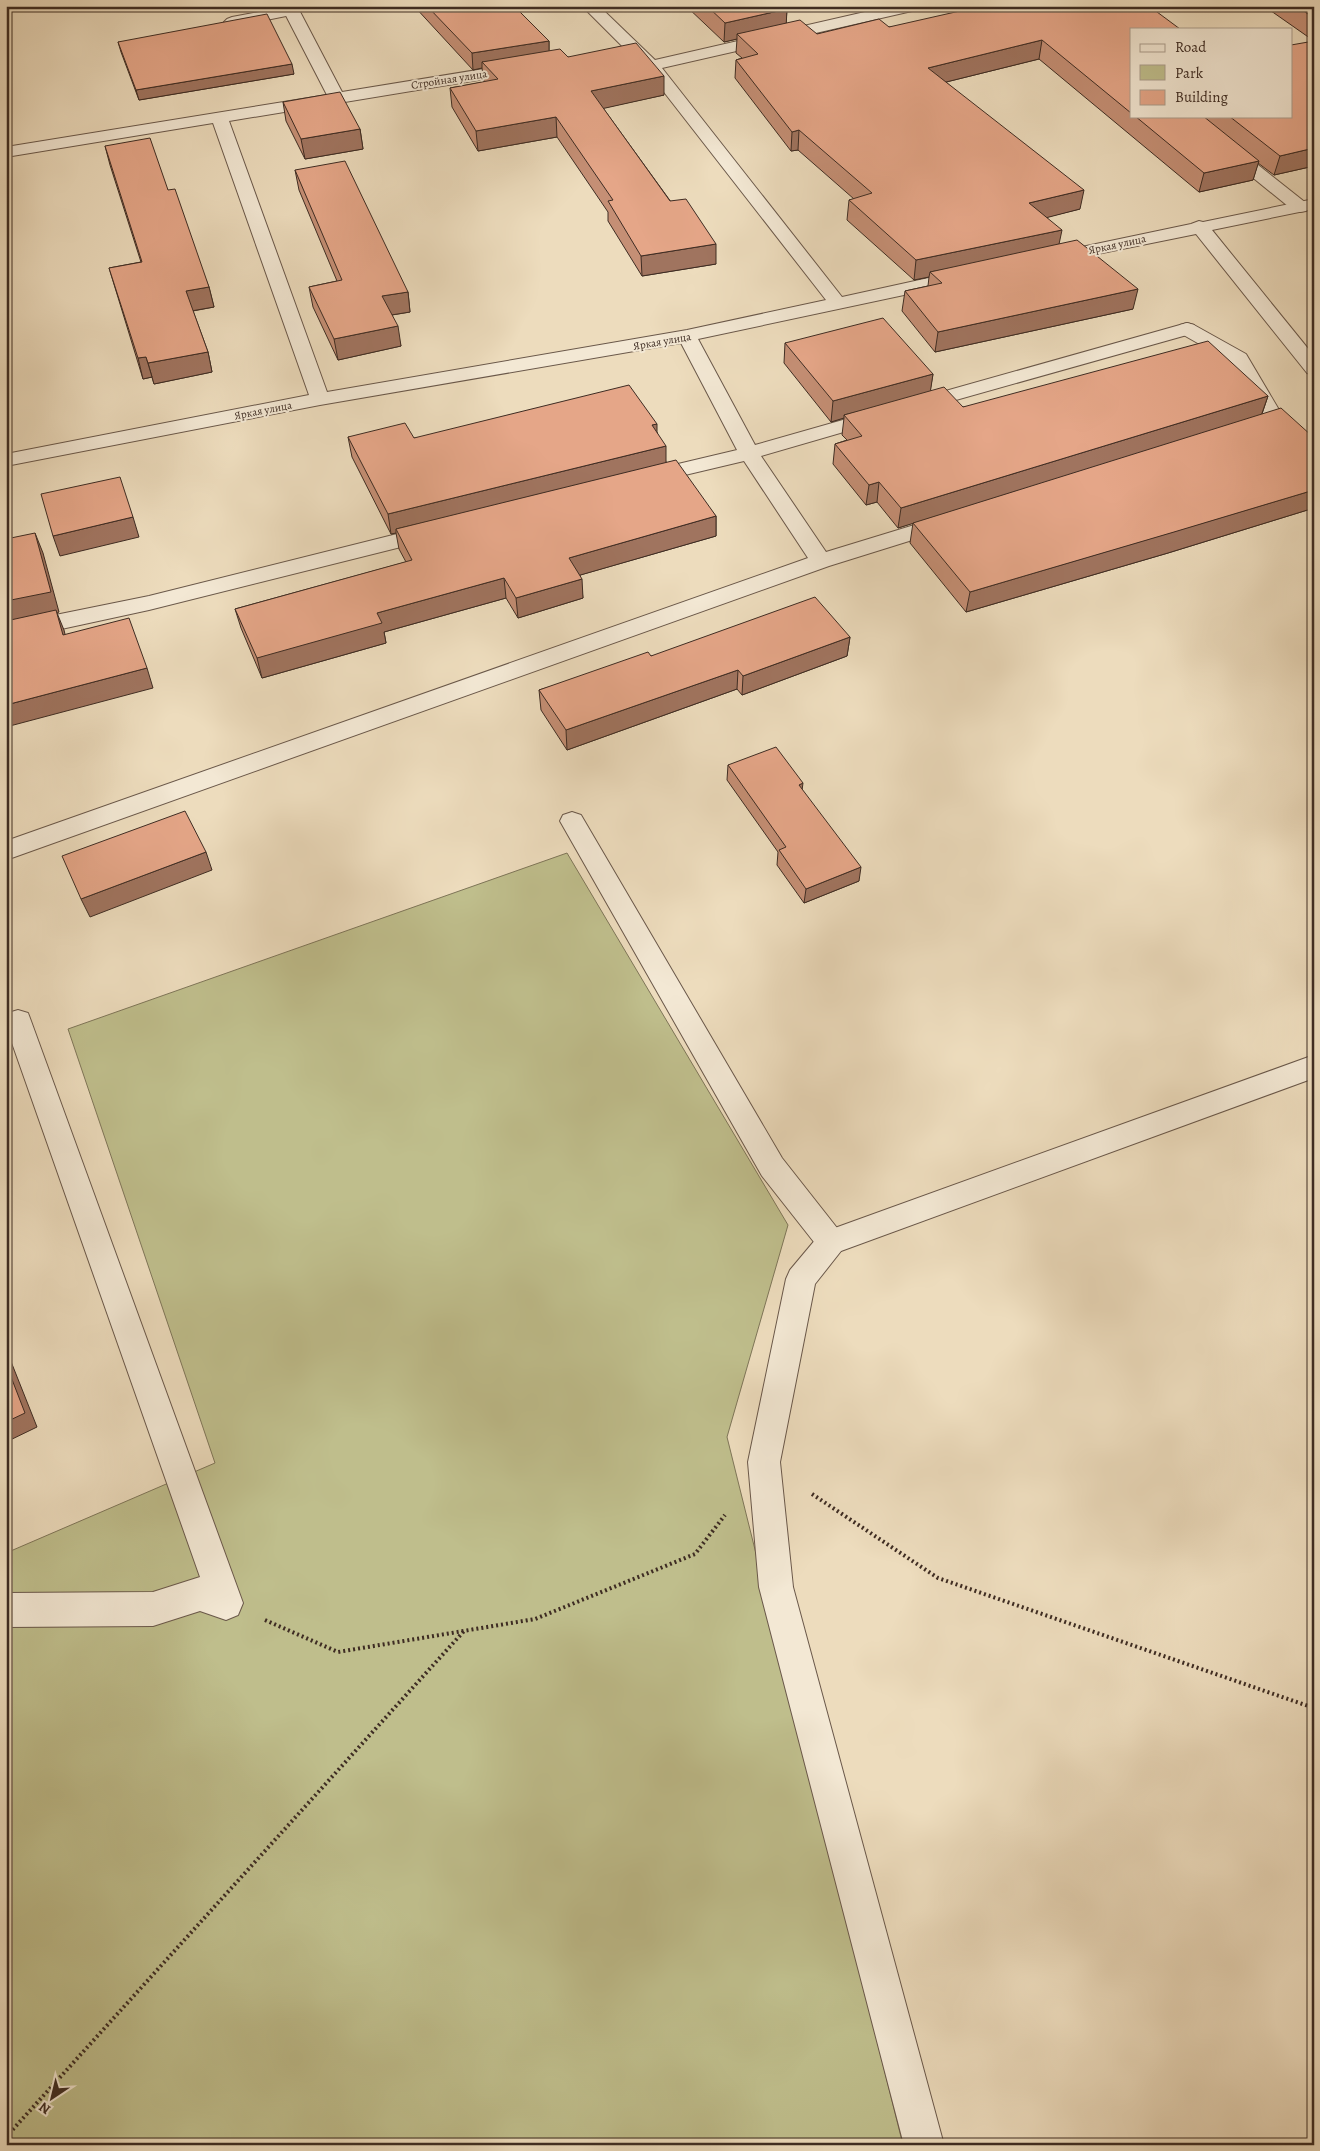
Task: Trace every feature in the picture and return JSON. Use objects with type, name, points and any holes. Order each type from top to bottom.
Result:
[{"type":"street","points":[[590,6],[652,66],[838,304]]},
{"type":"street","points":[[652,66],[912,6]]},
{"type":"street","points":[[213,26],[290,9],[337,98]]},
{"type":"street","points":[[606,54],[635,50]]},
{"type":"street","name":"Стройная улица","points":[[6,152],[539,65]]},
{"type":"street","points":[[220,117],[320,399]]},
{"type":"street","points":[[1188,118],[1307,206]]},
{"type":"street","name":"Яркая улица","points":[[1033,262],[1199,226],[1307,206]]},
{"type":"street","points":[[1199,226],[1314,369]]},
{"type":"street","name":"Яркая улица","points":[[6,460],[320,399],[687,336],[984,272]]},
{"type":"street","points":[[633,482],[749,453],[1187,329],[1238,358],[1266,423]]},
{"type":"street","points":[[687,336],[749,453],[821,561]]},
{"type":"street","points":[[6,851],[821,561],[963,517]]},
{"type":"street","points":[[6,633],[149,603],[449,528]]},
{"type":"street","points":[[572,821],[772,1166],[831,1242]]},
{"type":"street","points":[[18,1021],[226,1603]]},
{"type":"street","points":[[924,2145],[776,1587],[764,1462],[801,1279],[831,1242],[1314,1066]]},
{"type":"street","points":[[6,1610],[153,1609],[200,1594],[226,1603]]},
{"type":"path","points":[[226,1603],[338,1652],[534,1618],[696,1554],[764,1462],[938,1578],[1314,1708]]},
{"type":"path","points":[[6,2137],[464,1630]]},
{"type":"green space","points":[[567,853],[788,1225],[727,1437],[903,2145],[6,2145],[6,1553],[215,1463],[68,1029]]},
{"type":"building","points":[[427,6],[514,6],[549,41],[472,53]]},
{"type":"building","points":[[707,6],[783,6],[787,9],[725,23]]},
{"type":"building","points":[[982,6],[1149,6],[1179,28],[1130,28],[1130,112],[1042,40],[928,68],[1084,190],[1029,203],[1062,230],[916,260],[849,200],[872,193],[799,130],[792,132],[736,60],[758,54],[737,34],[800,20],[817,34],[879,19],[889,27]]},
{"type":"building","points":[[1296,6],[1314,6],[1314,18]]},
{"type":"building","points":[[267,14],[292,64],[136,90],[118,42]]},
{"type":"building","points":[[1314,41],[1314,148],[1280,156],[1232,118],[1292,118],[1292,45]]},
{"type":"building","points":[[636,43],[664,76],[591,91],[670,201],[686,199],[716,244],[641,256],[608,201],[613,200],[556,117],[476,131],[450,88],[498,79],[482,62],[560,49],[568,57]]},
{"type":"building","points":[[340,92],[360,129],[301,139],[283,102]]},
{"type":"building","points":[[1137,118],[1205,118],[1259,161],[1204,173]]},
{"type":"building","points":[[150,138],[168,190],[175,189],[209,287],[186,291],[208,352],[148,363],[146,357],[138,358],[109,268],[142,262],[105,146]]},
{"type":"building","points":[[345,161],[408,292],[382,296],[398,326],[334,339],[309,287],[342,280],[295,170]]},
{"type":"building","points":[[1077,240],[1138,289],[938,332],[905,291],[942,283],[930,272]]},
{"type":"building","points":[[883,318],[933,374],[833,401],[785,343]]},
{"type":"building","points":[[1208,341],[1268,396],[901,508],[879,482],[869,485],[835,444],[862,436],[844,415],[944,387],[963,407]]},
{"type":"building","points":[[629,385],[657,424],[652,425],[666,446],[388,514],[348,437],[405,423],[414,438]]},
{"type":"building","points":[[1281,408],[1312,436],[1314,435],[1314,490],[970,592],[913,523]]},
{"type":"building","points":[[676,460],[716,516],[569,558],[582,579],[516,598],[504,578],[377,613],[382,623],[257,658],[235,609],[412,560],[396,529]]},
{"type":"building","points":[[120,477],[133,517],[53,536],[41,494]]},
{"type":"building","points":[[35,533],[51,592],[6,601],[6,539]]},
{"type":"building","points":[[815,597],[850,637],[743,676],[738,670],[566,730],[539,690],[648,652],[651,656]]},
{"type":"building","points":[[56,610],[63,635],[129,618],[147,668],[6,705],[6,621]]},
{"type":"building","points":[[776,747],[803,783],[799,785],[861,867],[806,889],[779,850],[786,847],[728,765]]},
{"type":"building","points":[[185,811],[206,852],[81,899],[62,856]]},
{"type":"building","points":[[6,1364],[25,1413],[6,1422]]}]
